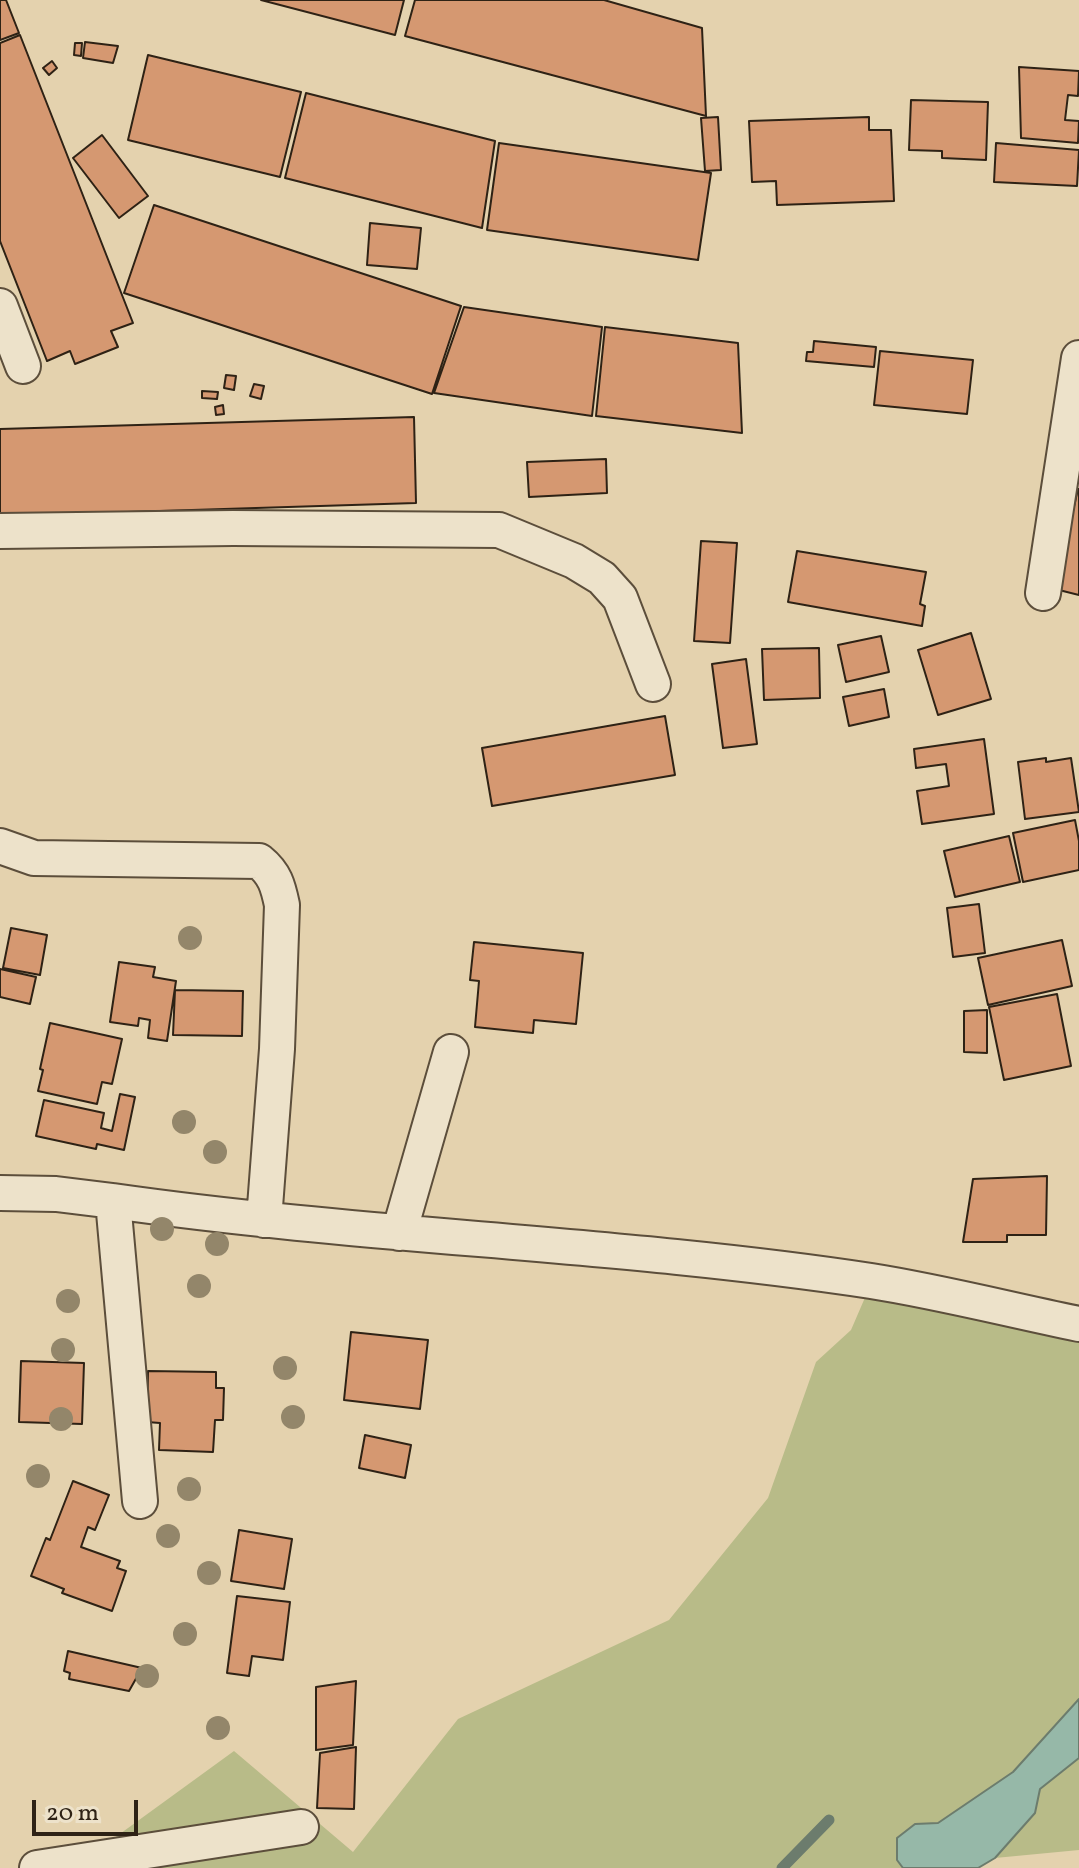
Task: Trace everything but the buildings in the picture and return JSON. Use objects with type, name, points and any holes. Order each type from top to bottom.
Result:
[{"type":"street","points":[[0,306],[23,366]]},
{"type":"street","points":[[1043,593],[1079,358]]},
{"type":"street","points":[[0,531],[233,528],[499,530],[574,561],[602,578],[620,598],[653,684]]},
{"type":"street","points":[[0,846],[34,858],[259,861],[272,872],[282,905],[277,1049],[264,1220]]},
{"type":"street","points":[[399,1233],[451,1052]]},
{"type":"street","points":[[0,1193],[56,1194],[264,1220],[543,1243],[874,1282],[1079,1324]]},
{"type":"street","points":[[113,1201],[140,1501]]},
{"type":"street","points":[[37,1868],[301,1827]]},
{"type":"green space","points":[[870,1286],[1079,1330],[1079,1850],[995,1858],[977,1868],[73,1868],[234,1751],[353,1852],[458,1719],[669,1620],[768,1498],[816,1362],[851,1330]]},
{"type":"shaded area","points":[[1079,1699],[1079,1758],[1040,1789],[1035,1813],[995,1858],[978,1868],[903,1868],[897,1860],[897,1838],[915,1824],[938,1823],[1013,1772]]},
{"type":"waterway","points":[[782,1868],[829,1820]]}]
